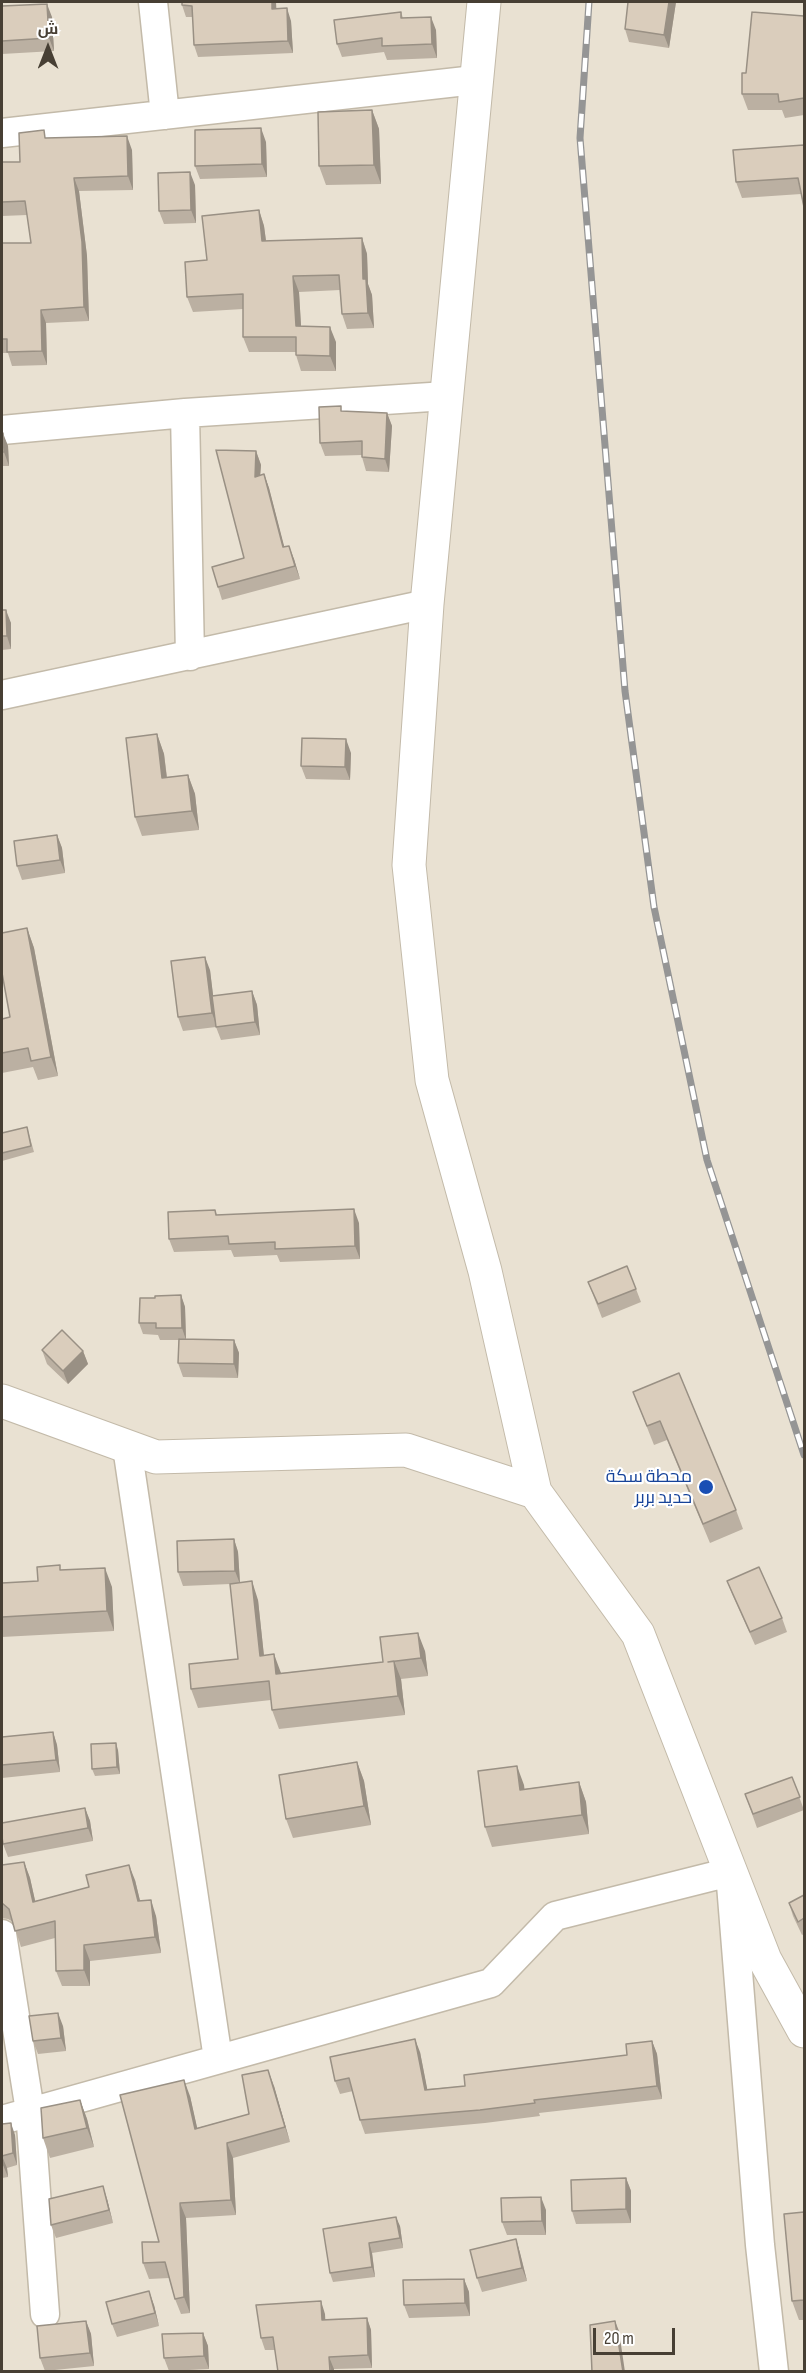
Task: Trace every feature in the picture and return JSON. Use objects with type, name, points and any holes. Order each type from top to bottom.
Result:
[{"type":"street","points":[[153,2],[165,114]]},
{"type":"street","points":[[484,2],[427,604],[409,865],[432,1080],[485,1272],[535,1492],[639,1634],[765,1960],[804,2031]]},
{"type":"street","points":[[2,133],[475,80]]},
{"type":"street","points":[[2,430],[186,413],[446,396]]},
{"type":"street","points":[[186,413],[190,657]]},
{"type":"street","points":[[2,695],[190,657],[427,604]]},
{"type":"street","points":[[2,1401],[156,1457],[406,1450],[535,1492]]},
{"type":"street","points":[[127,1447],[218,2059]]},
{"type":"street","points":[[2,2120],[491,1983],[555,1916],[730,1872]]},
{"type":"street","points":[[730,1872],[760,2245],[774,2372]]},
{"type":"street","points":[[2,1934],[30,2111],[45,2314]]},
{"type":"shaded area","points":[[2,2],[804,2],[804,2371],[2,2371]]},
{"type":"building","points":[[182,2],[272,2],[272,9],[287,8],[288,41],[194,45],[192,6],[182,5]]},
{"type":"building","points":[[628,2],[669,2],[664,35],[625,29]]},
{"type":"building","points":[[47,4],[49,38],[2,41],[2,6]]},
{"type":"building","points":[[401,12],[401,18],[431,17],[432,44],[382,46],[382,38],[337,44],[334,20]]},
{"type":"building","points":[[752,12],[804,16],[804,98],[779,102],[778,94],[742,94],[742,73],[746,73]]},
{"type":"building","points":[[372,110],[374,165],[319,166],[318,112]]},
{"type":"building","points":[[261,128],[262,164],[195,166],[195,130]]},
{"type":"building","points":[[44,130],[45,138],[127,136],[128,176],[74,178],[82,242],[84,307],[41,310],[42,351],[7,352],[7,339],[2,339],[2,243],[31,243],[25,201],[2,202],[2,162],[20,162],[19,133]]},
{"type":"building","points":[[804,145],[804,207],[798,178],[736,182],[733,150]]},
{"type":"building","points":[[190,172],[191,210],[159,211],[158,173]]},
{"type":"building","points":[[259,210],[262,241],[362,238],[363,279],[366,279],[368,313],[342,314],[339,275],[293,276],[296,326],[330,327],[330,356],[296,355],[296,337],[243,337],[243,294],[187,297],[185,262],[207,260],[202,216]]},
{"type":"building","points":[[341,406],[341,411],[387,413],[385,459],[362,457],[362,441],[320,443],[319,407]]},
{"type":"building","points":[[3,433],[4,452],[2,452]]},
{"type":"building","points":[[216,450],[256,451],[255,477],[264,474],[283,547],[289,546],[295,566],[218,587],[212,567],[244,558]]},
{"type":"building","points":[[2,610],[6,610],[7,636],[2,636]]},
{"type":"building","points":[[157,734],[162,778],[188,775],[192,811],[135,817],[126,738]]},
{"type":"building","points":[[302,738],[346,739],[345,767],[301,766]]},
{"type":"building","points":[[57,835],[60,860],[17,866],[14,841]]},
{"type":"building","points":[[27,928],[51,1057],[31,1061],[28,1048],[2,1053],[2,1019],[10,1017],[2,973],[2,933]]},
{"type":"building","points":[[205,957],[212,1013],[178,1017],[171,961]]},
{"type":"building","points":[[252,991],[255,1022],[216,1027],[212,996]]},
{"type":"building","points":[[27,1127],[31,1146],[2,1153],[2,1133]]},
{"type":"building","points":[[354,1209],[355,1246],[275,1249],[275,1242],[229,1244],[228,1236],[169,1239],[168,1212],[215,1210],[216,1215]]},
{"type":"building","points":[[627,1266],[636,1289],[598,1304],[588,1282]]},
{"type":"building","points":[[181,1295],[182,1328],[156,1328],[156,1323],[139,1323],[140,1298]]},
{"type":"building","points":[[62,1330],[83,1351],[63,1371],[42,1350]]},
{"type":"building","points":[[179,1339],[234,1340],[234,1364],[178,1363]]},
{"type":"building","name":"محطة سكة حديد بربر","points":[[679,1373],[736,1510],[703,1524],[660,1421],[647,1426],[633,1392]]},
{"type":"building","points":[[234,1539],[235,1571],[178,1572],[177,1541]]},
{"type":"building","points":[[60,1565],[60,1570],[105,1568],[107,1611],[2,1617],[2,1583],[38,1581],[37,1567]]},
{"type":"building","points":[[759,1567],[782,1618],[750,1632],[727,1581]]},
{"type":"building","points":[[252,1581],[260,1656],[274,1654],[276,1674],[383,1662],[380,1637],[418,1633],[421,1658],[394,1661],[398,1696],[272,1710],[269,1681],[191,1689],[189,1664],[238,1659],[230,1584]]},
{"type":"building","points":[[53,1732],[56,1760],[2,1765],[2,1737]]},
{"type":"building","points":[[116,1743],[117,1767],[92,1769],[91,1744]]},
{"type":"building","points":[[357,1762],[364,1806],[286,1819],[279,1775]]},
{"type":"building","points":[[517,1766],[520,1790],[579,1782],[582,1815],[485,1827],[478,1771]]},
{"type":"building","points":[[792,1777],[800,1797],[753,1814],[745,1794]]},
{"type":"building","points":[[85,1808],[88,1828],[3,1844],[2,1823]]},
{"type":"building","points":[[24,1862],[33,1902],[89,1887],[86,1875],[129,1865],[138,1901],[151,1900],[155,1937],[84,1945],[84,1970],[56,1971],[55,1921],[15,1931],[9,1909],[2,1903],[2,1865]]},
{"type":"building","points":[[804,1895],[804,1918],[798,1922],[789,1903]]},
{"type":"building","points":[[58,2013],[61,2038],[33,2041],[29,2016]]},
{"type":"building","points":[[415,2039],[425,2090],[465,2086],[464,2075],[627,2055],[626,2044],[652,2041],[657,2086],[534,2100],[535,2103],[480,2110],[360,2120],[349,2078],[335,2081],[330,2057]]},
{"type":"building","points":[[268,2070],[285,2127],[227,2143],[231,2200],[180,2203],[184,2297],[175,2299],[165,2262],[143,2263],[142,2242],[159,2242],[120,2095],[184,2080],[195,2129],[249,2114],[242,2075]]},
{"type":"building","points":[[80,2100],[87,2128],[43,2138],[41,2108]]},
{"type":"building","points":[[11,2123],[13,2153],[2,2156],[2,2124]]},
{"type":"building","points":[[626,2178],[626,2209],[572,2211],[571,2180]]},
{"type":"building","points":[[103,2186],[109,2210],[51,2225],[49,2199]]},
{"type":"building","points":[[541,2197],[542,2221],[502,2222],[501,2198]]},
{"type":"building","points":[[804,2212],[804,2300],[792,2301],[784,2214]]},
{"type":"building","points":[[396,2217],[400,2238],[369,2243],[372,2267],[330,2273],[323,2229]]},
{"type":"building","points":[[516,2239],[522,2268],[477,2278],[470,2250]]},
{"type":"building","points":[[464,2279],[465,2303],[404,2305],[403,2280]]},
{"type":"building","points":[[149,2291],[155,2313],[112,2324],[106,2302]]},
{"type":"building","points":[[321,2301],[322,2320],[367,2318],[368,2355],[329,2357],[330,2371],[278,2372],[273,2337],[261,2338],[256,2305]]},
{"type":"building","points":[[86,2321],[90,2353],[40,2358],[37,2326]]},
{"type":"building","points":[[615,2321],[623,2372],[592,2372],[590,2325]]},
{"type":"building","points":[[203,2333],[204,2356],[164,2358],[162,2334]]},
{"type":"railway","points":[[589,2],[580,138],[625,691],[654,907],[707,1160],[804,1455]]},
{"type":"place","name":"محطة سكة حديد بربر","points":[[706,1487]]}]
